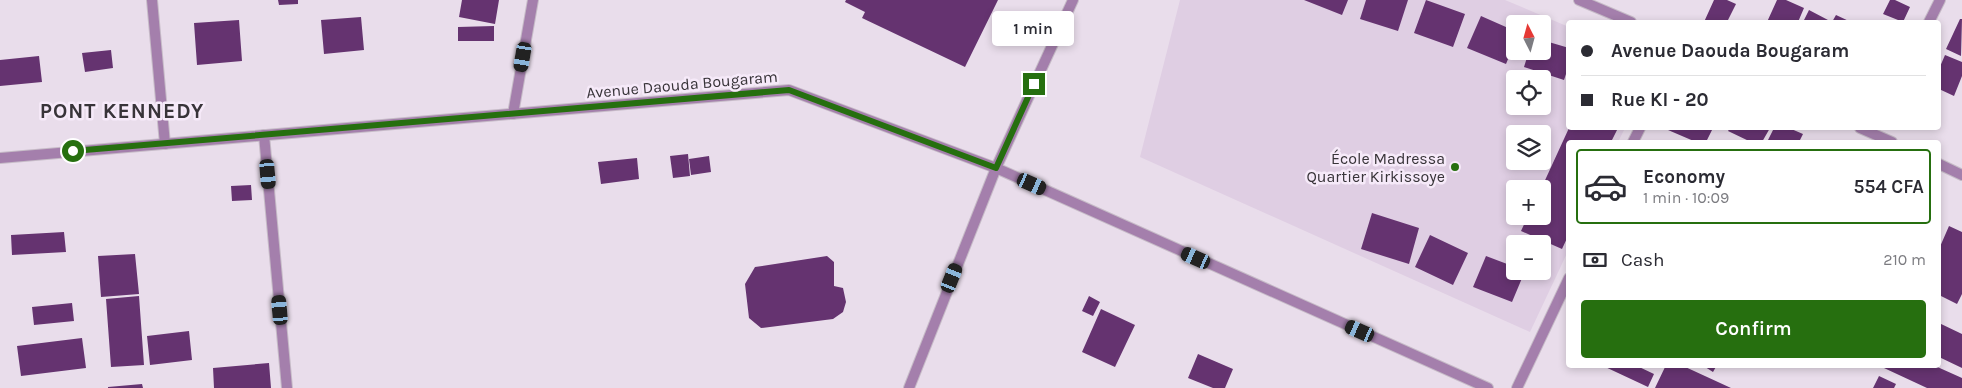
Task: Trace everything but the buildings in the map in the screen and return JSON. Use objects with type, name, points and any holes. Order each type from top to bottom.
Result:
[{"type":"street","points":[[152,0],[165,144]]},
{"type":"street","points":[[513,114],[533,0]]},
{"type":"street","points":[[909,388],[996,168],[1073,0]]},
{"type":"street","points":[[1579,0],[1626,20]]},
{"type":"street","points":[[1930,20],[1940,0]]},
{"type":"street","name":"Avenue Daouda Bougaram","points":[[0,158],[789,90],[996,168],[1488,388]]},
{"type":"street","points":[[1879,131],[1890,140]]},
{"type":"street","points":[[264,135],[287,388]]},
{"type":"street","points":[[1941,165],[1962,175]]},
{"type":"street","points":[[1517,388],[1566,284]]},
{"type":"shaded area","points":[[1180,0],[1505,0],[1541,15],[1506,15],[1506,60],[1551,60],[1551,19],[1566,26],[1566,130],[1624,130],[1619,140],[1566,140],[1566,255],[1530,332],[1140,157]]},
{"type":"place","name":"École Madressa Quartier Kirkissoye","points":[[1455,167]]},
{"type":"district","name":"PONT KENNEDY","points":[[122,111]]},
{"type":"route","points":[[73,151],[789,90],[996,168],[1034,84]]}]
